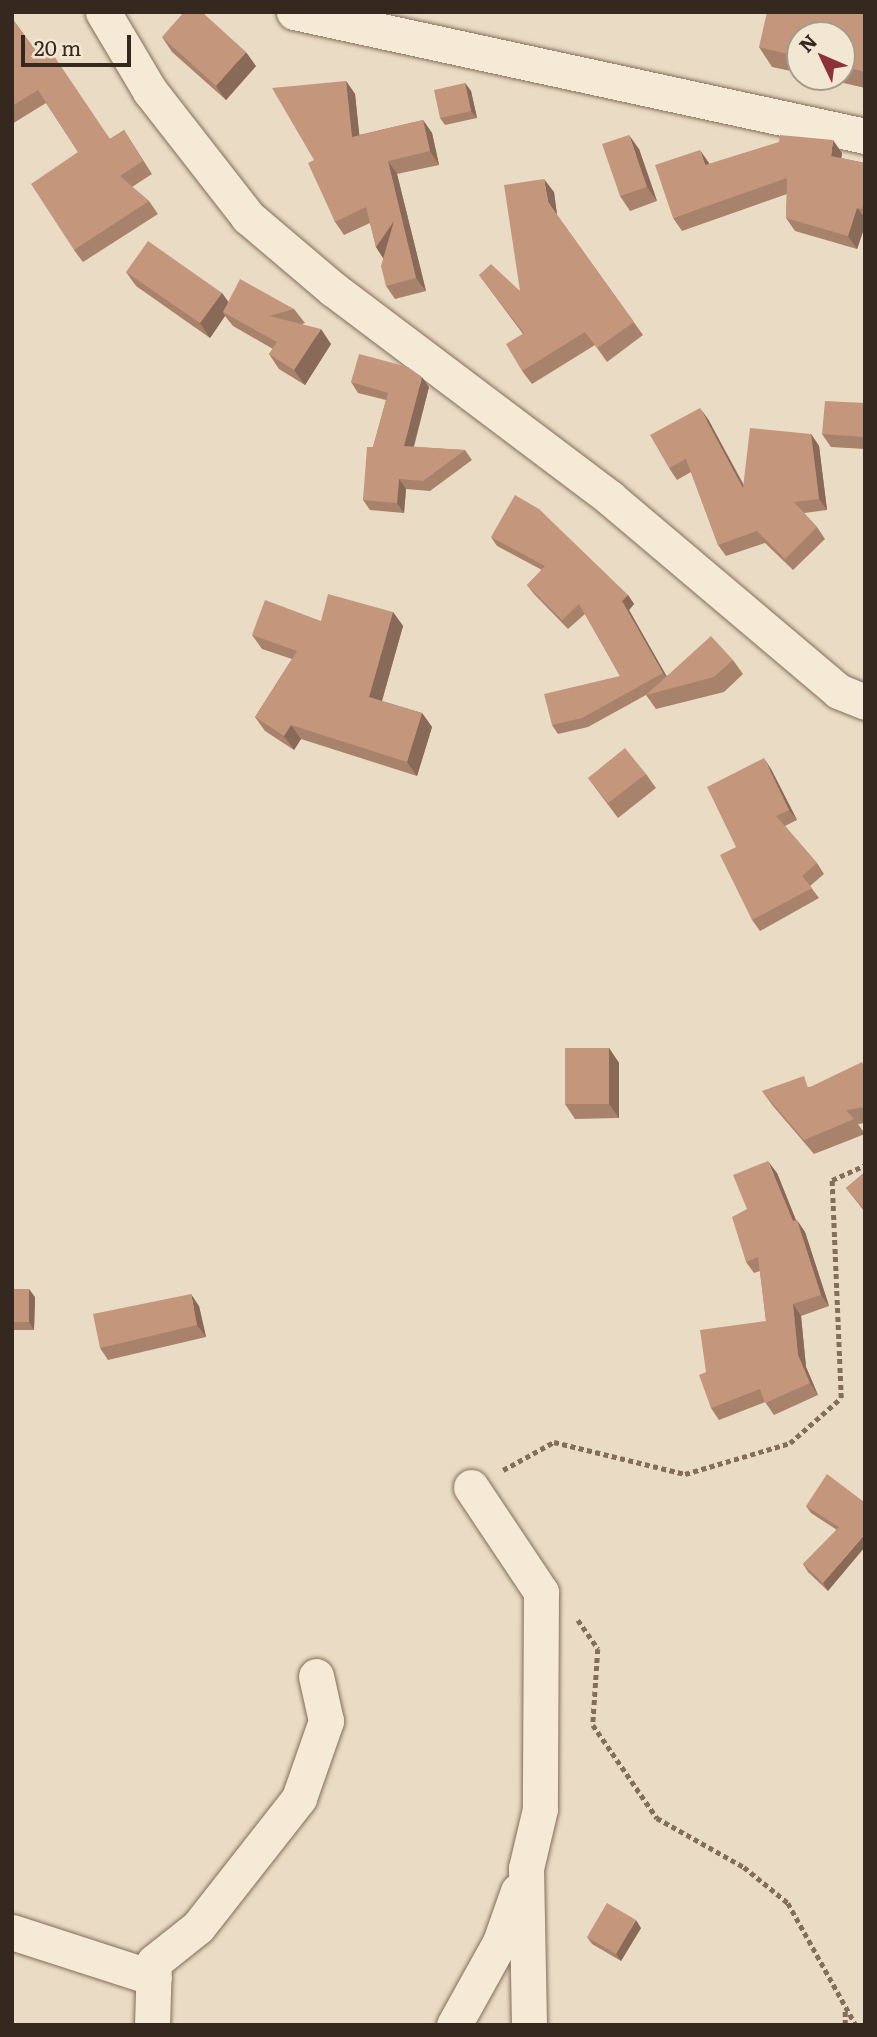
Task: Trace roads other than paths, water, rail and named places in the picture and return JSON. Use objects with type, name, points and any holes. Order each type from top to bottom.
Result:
[{"type":"street","points":[[103,12],[150,91],[248,217],[333,289],[610,498],[838,691],[865,702]]},
{"type":"street","points":[[294,12],[865,136]]},
{"type":"street","points":[[454,2025],[500,1942],[526,1868],[540,1809],[541,1592],[471,1487]]},
{"type":"street","points":[[152,2025],[155,1962],[198,1927],[299,1798],[326,1721],[316,1676]]},
{"type":"street","points":[[526,1868],[529,2025]]},
{"type":"street","points":[[12,1932],[154,1978]]}]
